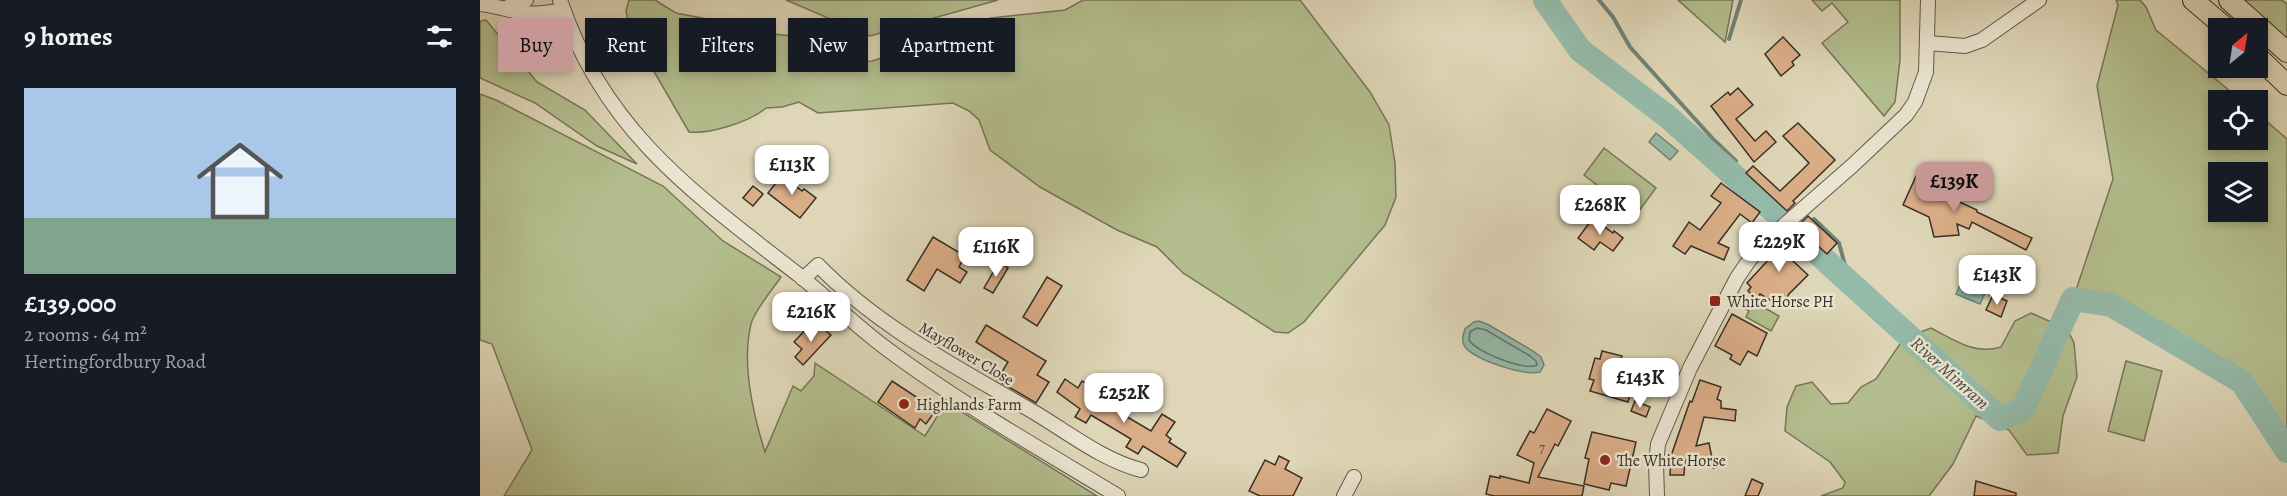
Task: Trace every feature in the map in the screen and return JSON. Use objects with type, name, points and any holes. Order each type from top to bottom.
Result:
[{"type":"highway","points":[[2193,0],[2214,18]]},
{"type":"highway","points":[[2229,0],[2287,51]]},
{"type":"highway","points":[[2268,67],[2287,85]]},
{"type":"street","points":[[508,7],[526,0]]},
{"type":"street","points":[[1657,496],[1658,444],[1686,378],[1737,278],[1750,259],[1781,228],[1906,115],[1921,89],[1926,72],[1928,0]]},
{"type":"street","points":[[1928,43],[1965,46],[1982,40],[2039,0]]},
{"type":"street","points":[[480,4],[508,7],[532,13],[561,5],[585,63],[634,133],[663,164],[716,212],[892,352],[986,415],[1118,496]]},
{"type":"street","name":"Mayflower Close","points":[[803,279],[818,265],[860,304],[897,331],[1103,454],[1141,470]]},
{"type":"street","points":[[1344,496],[1354,477]]},
{"type":"shaded area","points":[[629,0],[655,0],[676,13],[702,18],[679,18],[679,72],[776,72],[776,34],[788,36],[788,72],[868,72],[868,61],[880,59],[880,72],[1015,72],[1015,18],[991,18],[1065,10],[1083,0],[1300,0],[1370,92],[1389,125],[1395,163],[1396,197],[1385,225],[1304,322],[1288,333],[1275,332],[1183,273],[1157,247],[1117,230],[1040,187],[990,150],[979,120],[969,111],[953,103],[818,113],[799,102],[782,107],[766,108],[750,118],[719,129],[689,132],[654,72],[667,72],[667,18],[627,18],[626,11]]},
{"type":"shaded area","points":[[786,0],[998,0],[934,18],[880,18],[880,33],[870,36],[868,35],[868,18],[828,18]]},
{"type":"shaded area","points":[[1678,0],[1733,0],[1725,42]]},
{"type":"shaded area","points":[[1812,0],[1900,0],[1900,60],[1895,102],[1884,116],[1822,43],[1848,22],[1832,3],[1822,11]]},
{"type":"shaded area","points":[[2116,0],[2140,0],[2146,7],[2156,30],[2208,73],[2208,78],[2214,78],[2229,90],[2208,90],[2208,150],[2268,150],[2268,123],[2287,139],[2287,450],[2242,382],[2111,305],[2073,299],[2113,179],[2097,86],[2118,5]]},
{"type":"shaded area","points":[[2243,0],[2281,0],[2287,4],[2287,39],[2268,22],[2268,18],[2263,18]]},
{"type":"shaded area","points":[[486,20],[498,35],[498,72],[529,72],[537,82],[585,110],[637,164],[597,146],[535,103],[480,78],[480,21]]},
{"type":"shaded area","points":[[480,94],[496,100],[663,186],[723,241],[781,277],[756,313],[748,340],[750,389],[756,422],[765,452],[793,386],[801,391],[814,376],[815,363],[925,436],[946,402],[1097,496],[504,496],[532,450],[492,344],[480,340]]},
{"type":"shaded area","points":[[1604,148],[1656,188],[1636,215],[1584,175]]},
{"type":"shaded area","points":[[1740,294],[1779,316],[1771,331],[1746,317],[1749,311],[1735,303]]},
{"type":"shaded area","points":[[2031,313],[2067,329],[2074,343],[2077,377],[2063,416],[2058,453],[2027,455],[2009,430],[1976,416],[1953,464],[1929,496],[1821,496],[1843,488],[1845,482],[1830,462],[1785,431],[1787,407],[1796,386],[1812,382],[1831,404],[1848,403],[1861,387],[1876,379],[1904,338],[1931,328],[1964,345],[1991,349],[2001,347],[2015,321]]},
{"type":"shaded area","points":[[2126,361],[2162,371],[2144,441],[2108,431]]},
{"type":"water","points":[[1656,133],[1678,151],[1670,160],[1649,142]]},
{"type":"water","points":[[1961,283],[1985,293],[1980,304],[1956,294]]},
{"type":"water","points":[[1479,321],[1541,357],[1544,365],[1540,372],[1523,372],[1489,362],[1465,347],[1463,340],[1465,329]]},
{"type":"building","points":[[1783,37],[1800,55],[1792,62],[1794,65],[1781,76],[1765,54]]},
{"type":"building","points":[[1738,88],[1753,105],[1736,119],[1755,141],[1766,131],[1776,142],[1754,162],[1711,106],[1728,92],[1730,95]]},
{"type":"building","points":[[1798,123],[1835,160],[1793,201],[1795,203],[1787,211],[1746,173],[1753,166],[1780,191],[1801,171],[1809,163],[1783,136]]},
{"type":"building","points":[[1917,174],[1949,189],[1947,193],[1955,196],[1953,199],[2032,238],[2026,250],[1972,222],[1969,229],[1957,224],[1959,235],[1934,237],[1929,217],[1903,205]]},
{"type":"building","points":[[782,175],[802,191],[804,189],[816,198],[800,218],[768,193]]},
{"type":"building","points":[[1721,183],[1760,212],[1752,223],[1740,214],[1718,243],[1729,248],[1724,260],[1691,246],[1685,254],[1673,246],[1689,222],[1700,230],[1721,203],[1711,196]]},
{"type":"building","points":[[753,186],[763,194],[753,206],[743,198]]},
{"type":"building","points":[[1808,216],[1837,243],[1827,254],[1811,240],[1814,237],[1800,224]]},
{"type":"building","points":[[1593,218],[1623,238],[1613,251],[1600,242],[1594,250],[1578,238]]},
{"type":"building","points":[[1789,233],[1806,246],[1792,260],[1808,275],[1789,294],[1782,307],[1760,294],[1756,299],[1748,291],[1751,287],[1747,283],[1783,244],[1781,241]]},
{"type":"building","points":[[933,237],[965,256],[959,267],[967,272],[960,283],[937,269],[924,291],[907,280]]},
{"type":"building","points":[[999,262],[1008,268],[993,293],[984,288]]},
{"type":"building","points":[[1047,277],[1062,286],[1037,326],[1023,317]]},
{"type":"building","points":[[1993,295],[2007,301],[2001,317],[1986,310]]},
{"type":"building","points":[[1732,314],[1767,333],[1757,356],[1748,351],[1740,365],[1730,359],[1732,355],[1715,346]]},
{"type":"building","points":[[986,325],[1046,361],[1037,375],[1049,382],[1036,403],[997,380],[1008,362],[976,342]]},
{"type":"building","points":[[820,326],[831,335],[803,365],[795,357],[802,349],[794,342],[808,327],[814,333]]},
{"type":"building","points":[[1602,351],[1622,356],[1615,383],[1632,388],[1628,402],[1590,391],[1594,380],[1589,379],[1595,358],[1600,359]]},
{"type":"building","points":[[1065,379],[1078,388],[1082,381],[1092,387],[1088,394],[1151,431],[1162,414],[1175,422],[1166,435],[1171,439],[1169,442],[1186,453],[1177,467],[1143,446],[1138,454],[1126,447],[1131,439],[1091,415],[1086,423],[1075,417],[1080,409],[1057,392]]},
{"type":"building","points":[[1700,380],[1721,387],[1717,399],[1721,401],[1721,408],[1736,410],[1735,421],[1704,417],[1696,446],[1709,443],[1714,468],[1685,460],[1684,475],[1670,475],[1671,456],[1690,401],[1692,402]]},
{"type":"building","name":"Highlands Farm","points":[[892,381],[936,410],[926,424],[920,419],[915,428],[878,402]]},
{"type":"building","points":[[1635,401],[1650,407],[1646,417],[1631,411]]},
{"type":"building","points":[[1547,409],[1571,421],[1558,446],[1555,444],[1538,477],[1584,486],[1582,496],[1494,496],[1486,494],[1490,476],[1529,483],[1534,463],[1517,455],[1530,431],[1534,433]]},
{"type":"building","points":[[1592,432],[1636,442],[1626,486],[1611,483],[1609,490],[1584,484],[1589,459],[1585,458]]},
{"type":"building","points":[[1279,456],[1289,461],[1285,469],[1302,478],[1293,496],[1260,496],[1249,491],[1265,460],[1275,465]]},
{"type":"building","points":[[1752,479],[1763,484],[1758,496],[1745,496]]},
{"type":"building","points":[[1976,481],[2016,493],[2016,496],[1974,496]]},
{"type":"waterway","name":"River Mimram","points":[[1545,0],[1580,50],[1668,117],[1776,213]]},
{"type":"waterway","points":[[1599,0],[1613,17],[1630,47],[1714,140],[1736,161]]},
{"type":"waterway","points":[[1729,39],[1741,0]]},
{"type":"waterway","points":[[1814,219],[1839,243],[1850,284]]},
{"type":"waterway","name":"River Mimram","points":[[1804,241],[2000,419],[2023,409],[2073,299],[2111,305],[2242,382],[2287,451]]},
{"type":"place","name":"White Horse PH","points":[[1715,301]]},
{"type":"place","name":"Highlands Farm","points":[[904,404]]},
{"type":"place","name":"The White Horse","points":[[1605,460]]}]
